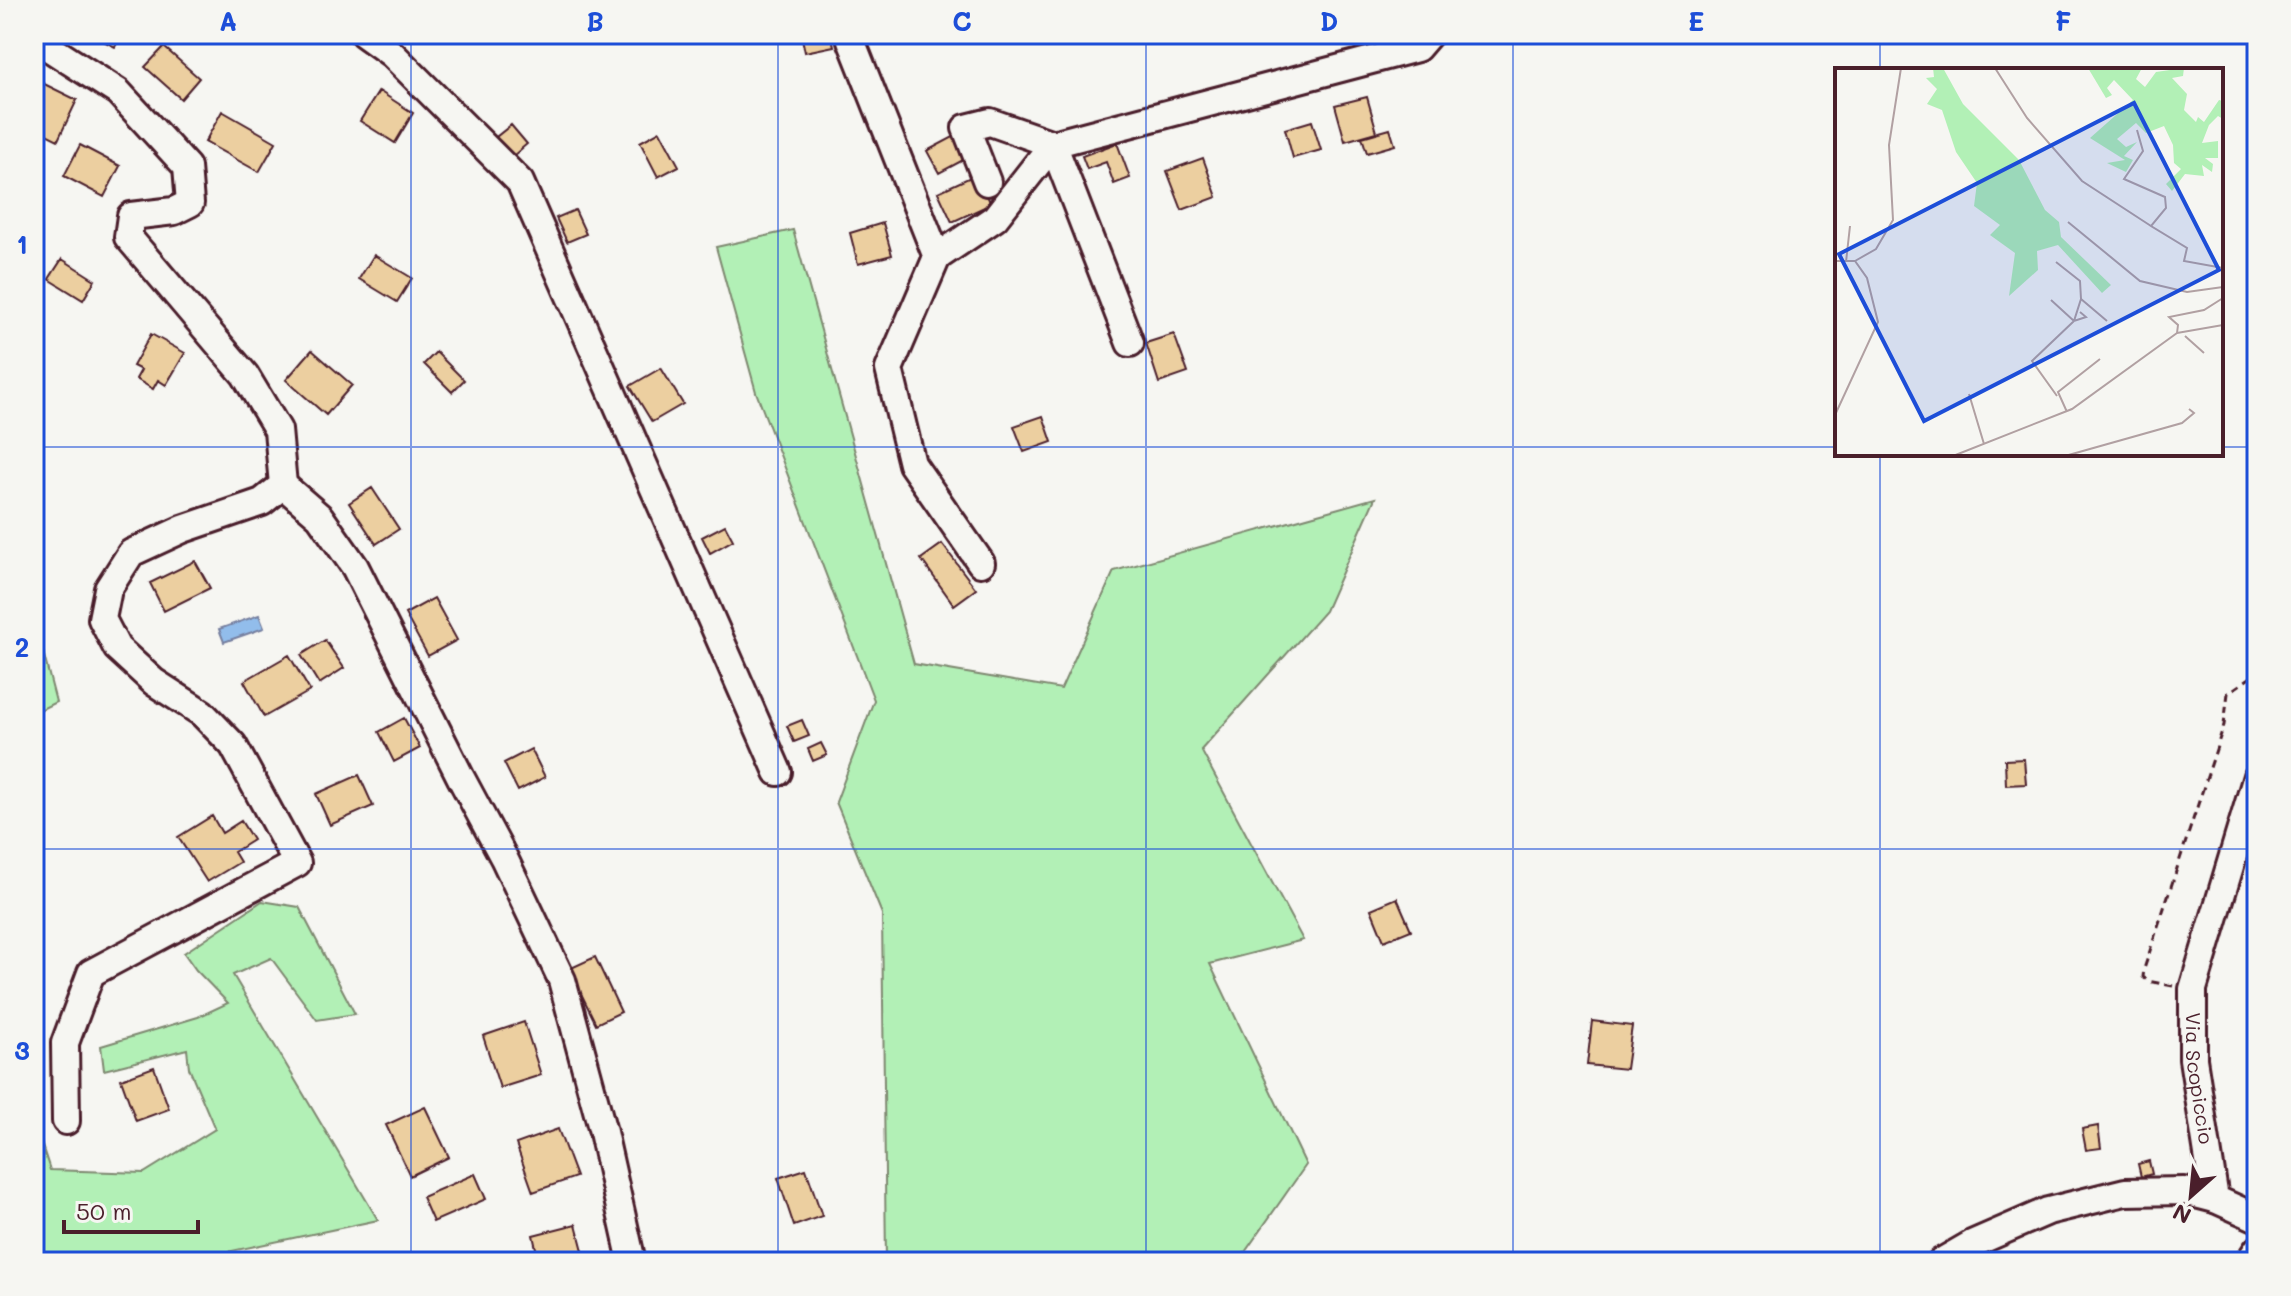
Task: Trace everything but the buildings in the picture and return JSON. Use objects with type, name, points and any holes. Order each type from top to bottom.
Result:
[{"type":"street","points":[[364,34],[392,54],[520,182],[778,772]]},
{"type":"street","points":[[987,182],[966,128],[990,122],[1053,144],[1417,48],[1429,34]]},
{"type":"street","points":[[34,38],[118,92],[187,167],[190,203],[174,211],[131,216],[128,237],[245,375],[278,430],[283,485],[320,517],[355,567],[504,858],[562,980],[603,1132],[632,1262]]},
{"type":"street","points":[[851,40],[937,257]]},
{"type":"street","points":[[981,563],[912,464],[889,369],[937,257],[995,218],[1053,144]]},
{"type":"street","points":[[1053,144],[1130,343]]},
{"type":"street","points":[[66,1121],[65,1043],[91,973],[297,863],[233,745],[202,713],[154,682],[117,648],[102,619],[108,589],[131,553],[183,529],[262,502],[283,485]]},
{"type":"street","name":"Via Scopiccio","points":[[2215,1199],[2193,1059],[2193,989],[2257,776]]},
{"type":"street","points":[[1941,1262],[1972,1244],[2048,1211],[2125,1192],[2184,1191],[2215,1199],[2257,1218]]},
{"type":"street","points":[[2249,1262],[2257,1250]]},
{"type":"path","points":[[2193,989],[2148,981],[2143,977],[2144,969],[2224,725],[2228,693],[2257,673]]},
{"type":"green space","points":[[793,230],[914,664],[1061,689],[1114,571],[1375,498],[1325,611],[1201,750],[1303,940],[1210,964],[1306,1165],[1238,1262],[886,1262],[882,914],[836,802],[874,700],[756,392],[716,247]]},
{"type":"green space","points":[[34,640],[40,640],[56,702],[34,713]]},
{"type":"green space","points":[[262,901],[299,907],[355,1014],[317,1020],[271,958],[233,975],[378,1220],[180,1262],[34,1262],[34,1121],[50,1170],[144,1173],[215,1129],[189,1068],[187,1049],[104,1070],[101,1046],[198,1017],[228,1003],[184,953]]},
{"type":"water","points":[[259,615],[264,628],[224,642],[219,629]]}]
